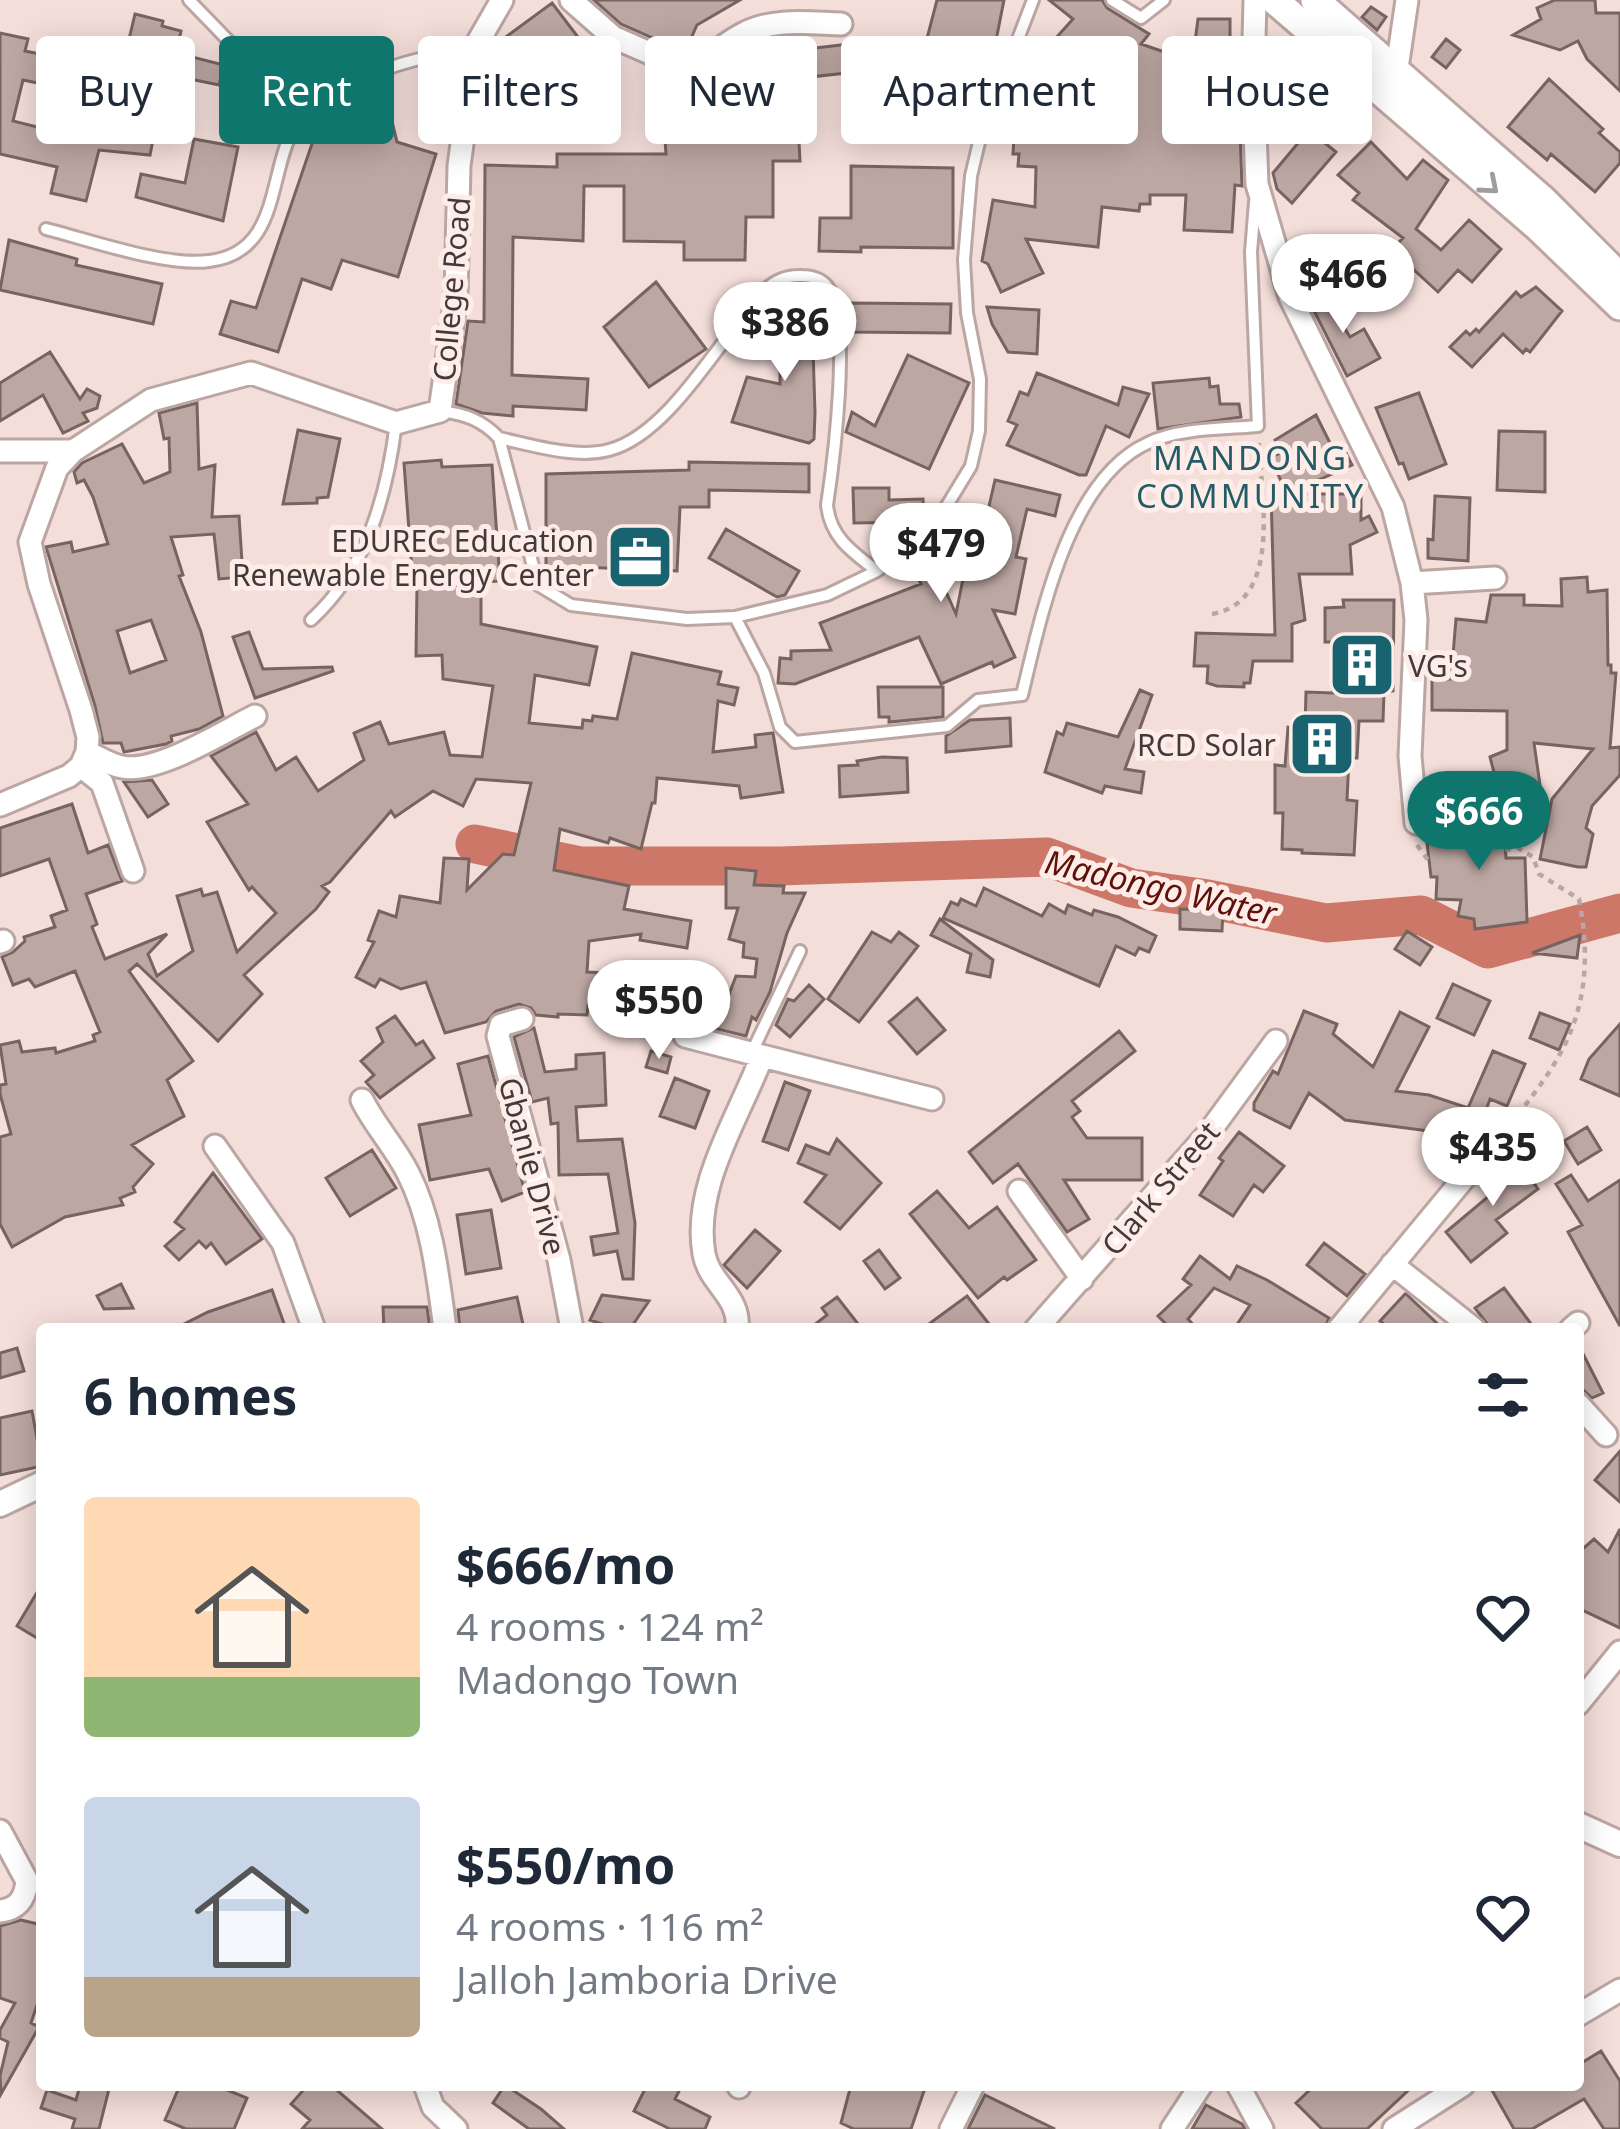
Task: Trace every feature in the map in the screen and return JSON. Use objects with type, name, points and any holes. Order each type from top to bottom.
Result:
[{"type":"main road","points":[[1274,0],[1315,36]]},
{"type":"main road","points":[[1327,5],[1396,74],[1543,200],[1620,277]]},
{"type":"main road","points":[[1372,85],[1538,227],[1620,306]]},
{"type":"street","name":"College Road","points":[[481,36],[502,0]]},
{"type":"street","points":[[571,0],[613,37],[684,68],[707,62],[744,34],[772,23],[841,24]]},
{"type":"street","points":[[1255,0],[1257,184],[1290,297],[1393,507],[1412,583],[1416,620],[1409,756],[1416,823]]},
{"type":"street","points":[[1396,74],[1407,0]]},
{"type":"street","points":[[1327,5],[1328,36]]},
{"type":"street","name":"College Road","points":[[396,423],[440,411],[456,296],[463,144]]},
{"type":"street","points":[[0,805],[69,776],[84,759],[88,737],[30,542],[57,468],[73,451],[151,400],[251,374],[396,423]]},
{"type":"street","points":[[0,451],[73,451]]},
{"type":"street","points":[[1412,583],[1495,578]]},
{"type":"street","points":[[84,759],[124,768],[143,766],[254,716]]},
{"type":"street","points":[[84,759],[102,783],[133,871]]},
{"type":"street","name":"Gbanie Drive","points":[[523,1018],[501,1025],[498,1036],[559,1260],[571,1323]]},
{"type":"street","points":[[686,1036],[932,1099]]},
{"type":"street","name":"Clark Street","points":[[1042,1323],[1207,1135],[1276,1041]]},
{"type":"street","points":[[737,1323],[738,1310],[706,1263],[701,1238],[723,1143],[756,1055]]},
{"type":"street","points":[[362,1100],[408,1173],[434,1250],[445,1323]]},
{"type":"street","points":[[215,1146],[284,1243],[312,1323]]},
{"type":"street","points":[[1344,1323],[1465,1177]]},
{"type":"street","points":[[1019,1191],[1082,1279]]},
{"type":"street","points":[[1392,1264],[1466,1323]]},
{"type":"street","points":[[1584,1411],[1606,1436]]},
{"type":"street","points":[[0,1504],[36,1487]]},
{"type":"street","points":[[1584,1697],[1620,1652]]},
{"type":"street","points":[[1584,1829],[1620,1844]]},
{"type":"street","points":[[0,1831],[27,1881],[20,1903],[0,1911]]},
{"type":"street","points":[[1584,2011],[1620,1990]]},
{"type":"street","points":[[424,2091],[433,2108],[455,2129]]},
{"type":"street","points":[[951,2129],[971,2091]]},
{"type":"street","points":[[1172,2129],[1198,2091]]},
{"type":"street","points":[[1241,2091],[1262,2129]]},
{"type":"street","points":[[1394,2129],[1454,2091]]},
{"type":"lane","points":[[189,0],[224,36]]},
{"type":"lane","points":[[440,411],[464,414],[487,425],[499,438],[538,585],[571,605],[687,619],[735,617],[826,595],[877,571],[934,527],[971,466],[980,430],[980,379],[968,313],[967,208],[980,138],[1033,0]]},
{"type":"lane","points":[[1112,0],[1141,18],[1164,0]]},
{"type":"lane","points":[[46,230],[178,261],[212,261],[245,248],[270,211],[289,144]]},
{"type":"lane","points":[[735,617],[764,673],[779,727],[795,742],[947,726],[978,700],[1022,694],[1063,556],[1100,480],[1150,441],[1258,426],[1251,252],[1257,184]]},
{"type":"lane","points":[[499,438],[559,450],[609,450],[641,433],[693,382],[763,291],[786,276],[809,276],[826,284],[838,327],[840,366],[829,525],[877,571]]},
{"type":"lane","points":[[311,620],[331,602],[369,540],[390,473],[396,423]]},
{"type":"lane","points":[[756,1055],[800,951]]},
{"type":"path","points":[[1212,614],[1239,605],[1251,592],[1258,567],[1264,542],[1258,426]]},
{"type":"path","points":[[1416,823],[1418,849],[1428,860],[1519,848],[1533,857],[1540,874],[1579,899],[1587,937],[1576,1026],[1565,1051],[1540,1089],[1465,1177]]},
{"type":"building","points":[[594,0],[740,0],[697,25],[692,36],[648,36],[621,24]]},
{"type":"building","points":[[937,0],[1004,0],[997,36],[928,36]]},
{"type":"building","points":[[1049,0],[1102,0],[1149,34],[1141,44],[1162,51],[1162,144],[1240,144],[1242,186],[1235,185],[1232,232],[1184,230],[1186,195],[1150,195],[1150,204],[1140,204],[1139,211],[1102,207],[1098,247],[1026,239],[1043,273],[1001,292],[982,261],[993,200],[1035,207],[1036,167],[1018,166],[1014,144],[1138,144],[1138,36],[1058,36],[1073,19]]},
{"type":"building","points":[[1555,0],[1595,0],[1596,13],[1620,13],[1620,91],[1587,59],[1578,41],[1560,50],[1513,35],[1541,19],[1537,8]]},
{"type":"building","points":[[552,3],[577,36],[507,36]]},
{"type":"building","points":[[1371,7],[1386,17],[1377,30],[1362,17]]},
{"type":"building","points":[[135,14],[181,31],[180,36],[130,36]]},
{"type":"building","points":[[1198,19],[1230,19],[1230,36],[1196,36]]},
{"type":"building","points":[[0,33],[28,39],[25,51],[36,53],[36,83],[23,80],[13,121],[36,127],[36,144],[152,144],[150,155],[99,150],[86,201],[51,193],[57,167],[0,154]]},
{"type":"building","points":[[1446,39],[1460,50],[1446,68],[1432,57]]},
{"type":"building","points":[[841,45],[841,74],[817,76],[817,48]]},
{"type":"building","points":[[195,58],[219,64],[219,85],[195,80]]},
{"type":"building","points":[[1549,79],[1603,129],[1599,133],[1620,152],[1620,163],[1595,192],[1551,154],[1547,160],[1508,127]]},
{"type":"building","points":[[394,129],[397,142],[436,154],[398,277],[342,260],[331,289],[302,279],[278,352],[220,334],[231,301],[256,308],[312,144],[394,144]]},
{"type":"building","points":[[195,139],[238,147],[223,221],[136,197],[141,174],[185,183]]},
{"type":"building","points":[[1372,143],[1407,179],[1423,160],[1448,180],[1416,229],[1441,250],[1469,220],[1501,249],[1472,282],[1458,270],[1438,292],[1414,270],[1393,301],[1376,290],[1403,251],[1396,245],[1403,238],[1353,200],[1359,193],[1338,175]]},
{"type":"building","points":[[665,144],[799,144],[800,161],[773,161],[773,217],[746,217],[745,260],[684,260],[684,242],[624,241],[624,186],[584,186],[583,241],[513,237],[512,375],[588,379],[586,410],[513,406],[513,416],[456,404],[468,321],[484,322],[485,165],[557,167],[557,154],[666,154]]},
{"type":"building","points":[[1297,144],[1326,144],[1336,152],[1292,203],[1277,189],[1273,173]]},
{"type":"building","points":[[851,166],[953,168],[953,248],[819,251],[820,218],[851,218]]},
{"type":"building","points":[[9,240],[77,259],[76,265],[162,284],[153,324],[0,290]]},
{"type":"building","points":[[656,282],[706,349],[649,387],[604,327]]},
{"type":"building","points":[[1320,287],[1350,337],[1364,329],[1380,358],[1347,376],[1306,295]]},
{"type":"building","points":[[1536,287],[1562,311],[1530,352],[1523,353],[1503,334],[1472,367],[1450,347],[1466,331],[1470,335],[1476,329],[1479,332],[1516,292],[1521,297]]},
{"type":"building","points":[[851,303],[951,304],[950,333],[851,332]]},
{"type":"building","points":[[776,304],[812,316],[815,413],[814,439],[809,443],[732,422],[747,377],[780,384],[780,327],[767,320]]},
{"type":"building","points":[[987,307],[1039,310],[1037,354],[1008,352]]},
{"type":"building","points":[[50,352],[80,399],[87,389],[100,396],[97,408],[83,413],[88,421],[63,433],[43,395],[0,421],[0,383]]},
{"type":"building","points":[[908,355],[969,383],[929,469],[846,432],[852,412],[875,426]]},
{"type":"building","points":[[1037,373],[1118,405],[1123,387],[1149,394],[1129,437],[1106,426],[1086,475],[1079,475],[1007,445],[1017,425],[1008,421],[1020,392],[1028,395]]},
{"type":"building","points":[[1209,378],[1210,387],[1218,386],[1220,404],[1239,404],[1241,417],[1158,429],[1153,383]]},
{"type":"building","points":[[1419,393],[1446,464],[1409,479],[1376,408]]},
{"type":"building","points":[[197,403],[199,469],[215,465],[212,517],[239,516],[243,577],[219,579],[214,534],[171,537],[223,716],[171,736],[166,744],[124,752],[121,743],[103,743],[46,547],[71,542],[73,552],[108,544],[93,497],[84,480],[77,483],[74,472],[82,463],[122,444],[144,483],[170,472],[169,438],[164,439],[159,413]],"holes":[[[151,620],[166,660],[130,673],[117,631]]]},
{"type":"building","points":[[1316,415],[1333,449],[1342,445],[1352,465],[1287,494],[1270,457],[1281,453],[1275,440]]},
{"type":"building","points":[[298,430],[340,439],[328,497],[317,498],[317,503],[283,504]]},
{"type":"building","points":[[1499,431],[1545,432],[1545,492],[1497,490]]},
{"type":"building","points":[[441,460],[442,467],[492,465],[500,581],[481,582],[481,624],[597,647],[589,685],[535,675],[529,723],[582,728],[583,720],[592,721],[593,716],[617,719],[632,653],[721,672],[718,684],[738,688],[734,705],[718,701],[713,752],[756,747],[755,735],[773,733],[783,792],[741,798],[739,786],[657,778],[641,849],[560,829],[554,870],[629,886],[624,909],[691,921],[687,948],[640,940],[641,934],[589,941],[587,972],[630,974],[630,987],[659,988],[659,1020],[632,1020],[632,1007],[588,1006],[587,1015],[558,1017],[536,1015],[519,1004],[496,1011],[486,1022],[445,1033],[426,982],[401,989],[380,979],[375,987],[356,977],[374,942],[368,940],[379,911],[396,917],[400,896],[440,903],[444,858],[469,859],[467,890],[503,854],[514,855],[531,783],[476,779],[463,806],[433,791],[395,817],[391,811],[322,886],[329,892],[316,909],[244,975],[262,994],[218,1041],[137,964],[129,971],[193,1061],[167,1080],[184,1116],[132,1145],[153,1164],[133,1187],[135,1192],[120,1198],[123,1205],[65,1217],[12,1247],[0,1224],[0,1137],[11,1134],[0,1094],[0,1085],[6,1084],[0,1045],[19,1041],[22,1052],[55,1048],[56,1053],[95,1041],[93,1035],[100,1032],[75,971],[35,987],[29,979],[13,985],[2,957],[13,952],[24,937],[55,927],[51,916],[67,910],[49,859],[0,876],[0,828],[72,804],[88,853],[108,845],[122,881],[86,894],[105,959],[167,934],[148,954],[157,976],[193,951],[177,896],[201,889],[203,896],[217,892],[237,952],[276,913],[252,887],[249,890],[207,822],[248,804],[211,756],[256,732],[276,770],[296,757],[318,791],[364,760],[354,733],[380,722],[389,744],[444,732],[450,755],[482,757],[493,686],[443,679],[442,655],[416,656],[417,585],[413,585],[404,463]]},
{"type":"building","points":[[689,462],[809,464],[809,492],[709,490],[709,507],[680,507],[677,571],[580,567],[580,577],[546,576],[546,474],[689,470]]},
{"type":"building","points":[[995,480],[1060,495],[1055,516],[1027,509],[1016,557],[1026,559],[1015,614],[993,610],[1015,657],[941,684],[919,637],[795,684],[778,683],[780,658],[791,659],[791,651],[831,650],[820,623],[921,584],[919,580],[937,572],[956,614],[967,559],[971,548],[979,550]]},
{"type":"building","points":[[853,488],[889,488],[889,500],[923,499],[924,522],[854,523]]},
{"type":"building","points":[[1271,494],[1361,494],[1361,520],[1369,516],[1377,532],[1350,545],[1352,574],[1299,574],[1305,620],[1292,624],[1292,661],[1253,661],[1250,683],[1244,687],[1207,683],[1208,666],[1194,666],[1196,633],[1275,635]]},
{"type":"building","points":[[1435,496],[1470,498],[1468,561],[1428,558]]},
{"type":"building","points":[[726,529],[799,571],[785,595],[777,597],[709,558]]},
{"type":"building","points":[[1587,577],[1588,592],[1607,590],[1608,665],[1616,673],[1610,748],[1620,747],[1620,775],[1592,806],[1586,828],[1593,834],[1586,867],[1578,867],[1540,859],[1552,799],[1593,749],[1534,743],[1540,785],[1500,796],[1490,757],[1507,750],[1507,711],[1432,710],[1432,679],[1451,679],[1456,619],[1486,622],[1491,595],[1524,595],[1524,605],[1562,606],[1561,579]]},
{"type":"building","points":[[1343,600],[1394,600],[1393,691],[1384,692],[1383,721],[1359,721],[1357,758],[1349,758],[1347,800],[1357,801],[1354,855],[1282,849],[1283,813],[1275,813],[1275,765],[1285,766],[1288,727],[1305,728],[1306,692],[1333,693],[1325,608],[1344,607]]},
{"type":"building","points":[[249,632],[263,669],[332,667],[333,671],[255,698],[233,637]]},
{"type":"building","points":[[878,687],[943,687],[943,717],[889,722],[889,717],[879,717]]},
{"type":"building","points":[[1140,690],[1152,695],[1125,769],[1144,772],[1141,793],[1105,786],[1102,793],[1045,772],[1057,732],[1063,735],[1067,723],[1118,737]]},
{"type":"building","points":[[1010,718],[1011,746],[946,752],[946,736],[970,720]]},
{"type":"building","points":[[882,757],[907,758],[908,792],[840,797],[839,766]]},
{"type":"building","points":[[152,780],[168,804],[148,817],[124,782]]},
{"type":"building","points":[[1496,816],[1504,827],[1506,858],[1525,858],[1527,922],[1475,929],[1474,919],[1458,916],[1461,900],[1436,899],[1437,877],[1431,877],[1426,834]]},
{"type":"building","points":[[726,868],[756,871],[754,885],[784,886],[783,893],[805,893],[787,933],[770,992],[756,1020],[752,1017],[746,1036],[705,1026],[712,1001],[725,1005],[736,976],[755,977],[757,959],[743,957],[744,943],[729,939],[738,908],[726,908]]},
{"type":"building","points":[[984,888],[1042,916],[1049,904],[1065,913],[1068,905],[1092,915],[1094,910],[1118,917],[1156,936],[1149,952],[1139,948],[1135,955],[1116,946],[1099,986],[943,918],[951,902],[958,905],[961,899],[976,906]]},
{"type":"building","points":[[1180,909],[1223,910],[1222,931],[1180,929]]},
{"type":"building","points":[[940,919],[993,960],[990,977],[967,972],[971,954],[931,935]]},
{"type":"building","points":[[1407,931],[1432,947],[1420,965],[1395,949]]},
{"type":"building","points":[[872,932],[891,942],[899,932],[918,946],[859,1022],[828,999]]},
{"type":"building","points":[[1580,935],[1577,958],[1532,953]]},
{"type":"building","points":[[1453,984],[1490,1001],[1474,1035],[1437,1018]]},
{"type":"building","points":[[809,985],[824,999],[790,1037],[776,1025],[788,999],[794,1001]]},
{"type":"building","points":[[917,998],[945,1030],[917,1054],[889,1022]]},
{"type":"building","points":[[1304,1011],[1337,1024],[1333,1034],[1373,1067],[1400,1012],[1429,1027],[1396,1091],[1429,1095],[1468,1108],[1493,1051],[1525,1064],[1507,1106],[1490,1099],[1471,1153],[1427,1138],[1429,1131],[1345,1120],[1309,1093],[1290,1128],[1254,1110],[1254,1103],[1273,1071],[1278,1074]]},
{"type":"building","points":[[1540,1013],[1570,1024],[1559,1050],[1530,1038]]},
{"type":"building","points":[[395,1016],[416,1045],[423,1041],[434,1058],[380,1098],[366,1082],[374,1075],[361,1061],[383,1042],[377,1028]]},
{"type":"building","points":[[1620,1024],[1620,1096],[1581,1079],[1589,1059]]},
{"type":"building","points":[[534,1028],[545,1072],[576,1069],[576,1055],[604,1053],[606,1105],[576,1107],[578,1141],[622,1139],[635,1223],[633,1279],[623,1279],[617,1251],[594,1255],[591,1237],[618,1233],[608,1174],[559,1175],[558,1123],[551,1124],[548,1098],[532,1102],[514,1037]]},
{"type":"building","points":[[1119,1031],[1135,1051],[1072,1101],[1080,1111],[1072,1117],[1087,1138],[1142,1138],[1142,1180],[1064,1180],[1089,1219],[1067,1232],[1018,1164],[993,1183],[969,1152]]},
{"type":"building","points":[[651,1051],[671,1057],[667,1073],[646,1067]]},
{"type":"building","points":[[488,1056],[525,1192],[502,1201],[489,1169],[430,1180],[419,1125],[471,1115],[458,1064]]},
{"type":"building","points":[[675,1078],[709,1091],[695,1128],[660,1116]]},
{"type":"building","points":[[785,1082],[810,1091],[788,1150],[763,1141]]},
{"type":"building","points":[[1587,1127],[1601,1150],[1578,1164],[1564,1141]]},
{"type":"building","points":[[1239,1132],[1284,1166],[1263,1192],[1254,1185],[1233,1216],[1200,1195]]},
{"type":"building","points":[[837,1139],[881,1183],[840,1229],[805,1202],[826,1175],[798,1163],[806,1145],[829,1154]]},
{"type":"building","points":[[372,1150],[396,1188],[350,1216],[326,1178]]},
{"type":"building","points":[[1513,1154],[1538,1189],[1496,1220],[1507,1233],[1471,1262],[1446,1232],[1495,1191],[1484,1175]]},
{"type":"building","points":[[213,1173],[262,1239],[226,1264],[211,1243],[206,1248],[199,1241],[179,1260],[165,1246],[184,1229],[175,1222]]},
{"type":"building","points":[[1571,1175],[1588,1201],[1620,1180],[1620,1326],[1568,1232],[1582,1225],[1556,1184]]},
{"type":"building","points":[[937,1191],[969,1228],[997,1207],[1036,1260],[978,1298],[910,1214]]},
{"type":"building","points":[[491,1210],[501,1268],[466,1274],[457,1215]]},
{"type":"building","points":[[755,1230],[780,1251],[747,1288],[724,1265]]},
{"type":"building","points":[[1324,1243],[1365,1274],[1347,1296],[1307,1265]]},
{"type":"building","points":[[879,1250],[900,1278],[885,1289],[864,1261]]},
{"type":"building","points":[[1200,1256],[1230,1279],[1237,1266],[1329,1318],[1327,1323],[1238,1323],[1250,1305],[1214,1288],[1188,1319],[1192,1323],[1165,1323],[1158,1316],[1191,1285],[1183,1279]]},
{"type":"building","points":[[121,1284],[133,1308],[104,1309],[97,1296]]},
{"type":"building","points":[[1504,1288],[1530,1323],[1486,1323],[1475,1308]]},
{"type":"building","points":[[272,1290],[284,1323],[186,1323]]},
{"type":"building","points":[[1405,1294],[1436,1323],[1382,1323]]},
{"type":"building","points":[[602,1295],[649,1301],[634,1323],[590,1320]]},
{"type":"building","points":[[967,1296],[988,1323],[930,1323]]},
{"type":"building","points":[[517,1297],[523,1323],[459,1323],[458,1310]]},
{"type":"building","points":[[837,1297],[857,1323],[817,1323],[827,1315],[822,1308]]},
{"type":"building","points":[[383,1307],[427,1307],[429,1323],[384,1323]]},
{"type":"building","points":[[17,1348],[24,1371],[0,1378],[0,1353]]},
{"type":"building","points":[[1584,1356],[1603,1393],[1592,1398],[1584,1391]]},
{"type":"building","points":[[32,1411],[36,1467],[0,1475],[0,1418]]},
{"type":"building","points":[[1620,1451],[1620,1502],[1595,1480]]},
{"type":"building","points":[[1620,1529],[1620,1628],[1584,1611],[1584,1548],[1594,1539],[1608,1552]]},
{"type":"building","points":[[36,1594],[36,1637],[17,1626]]},
{"type":"building","points":[[21,1920],[36,1924],[36,2008],[31,2023],[36,2032],[1,2094],[8,2042],[0,2038],[0,2030],[15,2003],[0,1998],[0,1926]]},
{"type":"building","points":[[1601,2051],[1620,2081],[1620,2129],[1604,2129],[1584,2099],[1532,2129],[1514,2129],[1492,2091],[1584,2091],[1584,2061]]},
{"type":"building","points":[[47,2091],[76,2100],[78,2091],[108,2091],[99,2129],[72,2129],[75,2119],[41,2108]]},
{"type":"building","points":[[177,2091],[230,2091],[247,2098],[234,2129],[186,2129],[165,2120]]},
{"type":"building","points":[[303,2091],[338,2091],[382,2129],[302,2129],[310,2120],[291,2104]]},
{"type":"building","points":[[501,2091],[514,2091],[564,2129],[529,2129],[493,2103]]},
{"type":"building","points":[[644,2091],[679,2091],[675,2099],[710,2117],[705,2129],[670,2129],[634,2111]]},
{"type":"building","points":[[849,2091],[924,2091],[911,2129],[854,2129],[841,2123]]},
{"type":"building","points":[[1309,2091],[1408,2091],[1367,2129],[1322,2129],[1296,2103]]},
{"type":"building","points":[[985,2095],[1055,2129],[968,2129]]},
{"type":"building","points":[[1206,2105],[1242,2124],[1245,2129],[1192,2129]]},
{"type":"waterway","name":"Madongo Water","points":[[475,844],[581,866],[780,866],[1047,857],[1131,888],[1326,923],[1421,915],[1488,949],[1620,913]]},
{"type":"place","name":"EDUREC Education Renewable Energy Center","points":[[640,557]]},
{"type":"place","name":"VG's","points":[[1362,665]]},
{"type":"place","name":"RCD Solar","points":[[1322,744]]},
{"type":"district","name":"MANDONG COMMUNITY","points":[[1251,476]]}]
